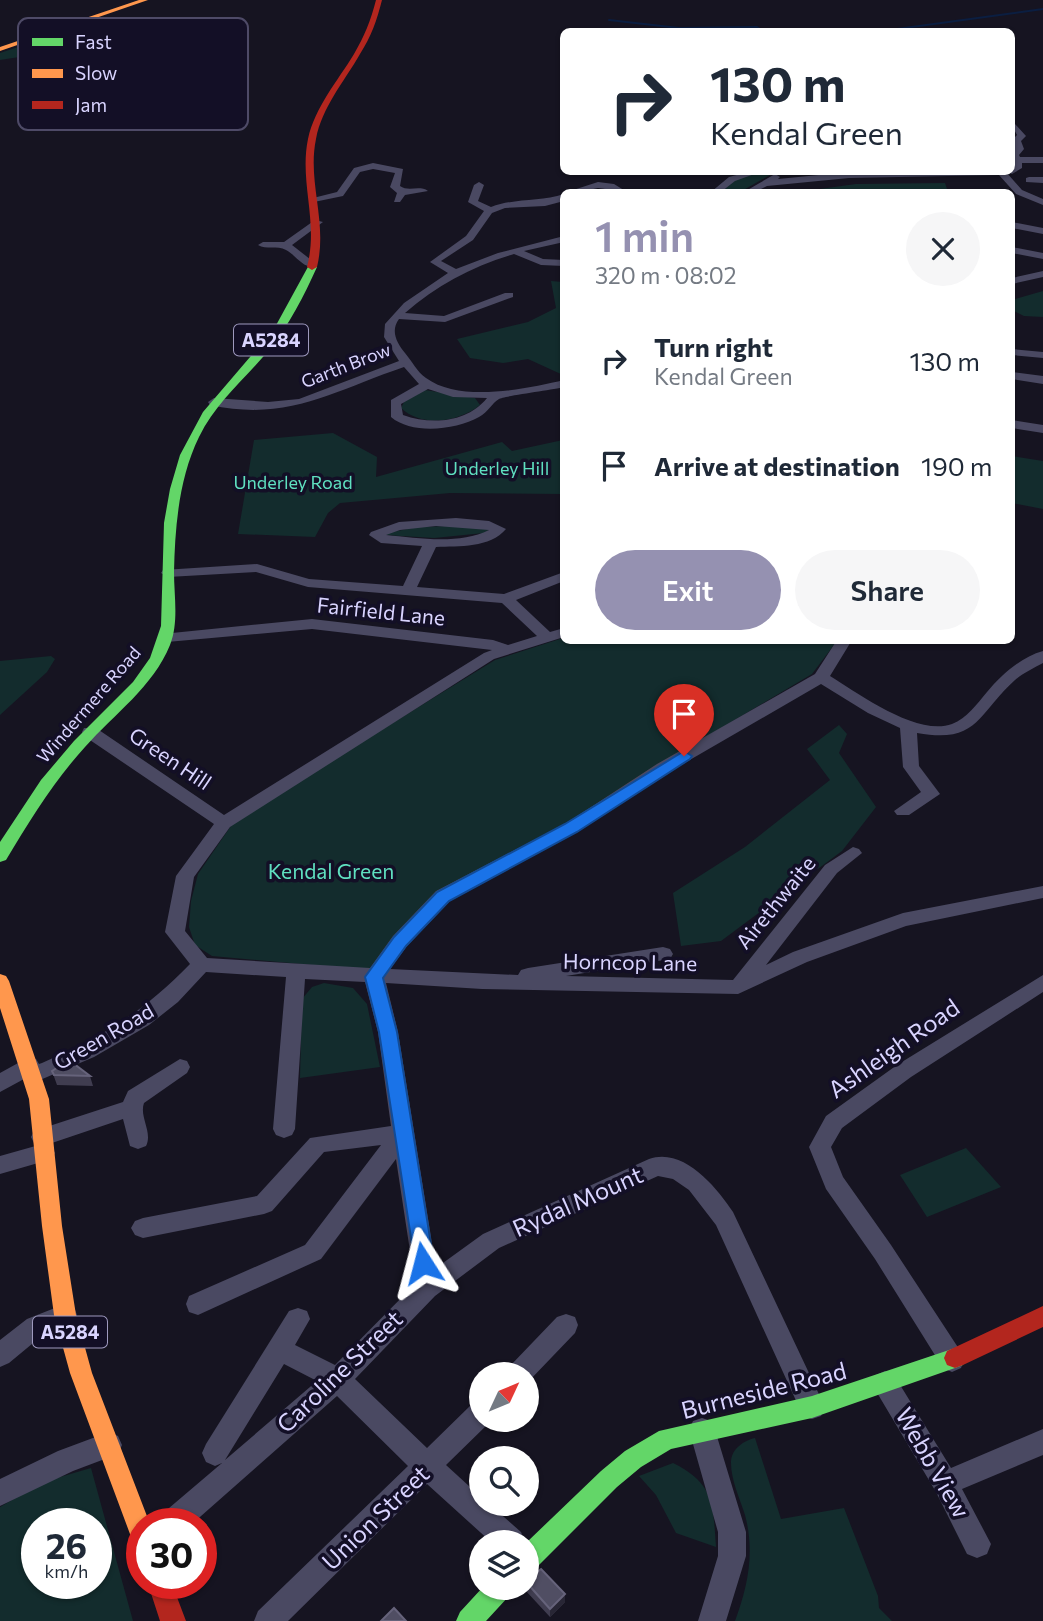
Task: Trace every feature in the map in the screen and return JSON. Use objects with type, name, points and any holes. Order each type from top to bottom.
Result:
[{"type":"main road","points":[[83,18],[134,0]]},
{"type":"main road","points":[[89,18],[145,0]]},
{"type":"main road","name":"Windermere Road","points":[[0,856],[47,781],[144,675],[167,638],[168,573],[174,507],[184,463],[204,415],[271,340],[291,309],[311,265],[319,238],[309,162],[317,119],[363,52],[376,22],[379,0]]},
{"type":"main road","points":[[0,47],[18,41]]},
{"type":"main road","points":[[0,47],[18,41]]},
{"type":"main road","name":"A5284","points":[[0,981],[31,1070],[65,1315],[81,1373],[133,1508]]},
{"type":"main road","name":"Burneside Road","points":[[539,1539],[633,1459],[667,1439],[812,1407],[952,1360],[1043,1316]]},
{"type":"main road","points":[[165,1599],[173,1621]]},
{"type":"main road","points":[[469,1621],[488,1600]]},
{"type":"street","points":[[1015,153],[1020,149],[1018,135]]},
{"type":"street","points":[[1015,157],[1019,166],[1015,169]]},
{"type":"street","points":[[1016,160],[1043,160]]},
{"type":"street","points":[[314,199],[334,198],[344,191],[358,170],[373,166],[400,171],[396,187],[400,196],[424,191]]},
{"type":"street","points":[[720,189],[732,179],[746,175]]},
{"type":"street","points":[[754,189],[779,175]]},
{"type":"street","points":[[765,183],[849,175]]},
{"type":"street","points":[[479,185],[473,202],[490,210],[540,205],[560,198]]},
{"type":"street","points":[[580,189],[600,185],[616,189]]},
{"type":"street","points":[[1015,193],[1043,202]]},
{"type":"street","points":[[454,272],[435,262],[440,255],[470,239],[479,221],[490,210]]},
{"type":"street","points":[[263,245],[286,245],[318,222]]},
{"type":"street","points":[[1015,226],[1043,231]]},
{"type":"street","points":[[560,240],[515,251],[454,272],[418,296],[389,326],[389,335],[413,373],[428,386],[453,392],[496,395],[537,392],[560,384]]},
{"type":"street","points":[[286,245],[311,265]]},
{"type":"street","points":[[515,251],[541,261],[560,263]]},
{"type":"street","points":[[1015,251],[1043,256]]},
{"type":"street","points":[[1015,280],[1043,274]]},
{"type":"street","points":[[397,316],[445,319],[509,295]]},
{"type":"street","points":[[1015,352],[1043,355]]},
{"type":"street","name":"Garth Brow","points":[[214,402],[269,405],[300,402],[406,362]]},
{"type":"street","points":[[1015,376],[1043,380]]},
{"type":"street","points":[[428,386],[413,391],[395,404],[397,417],[419,424],[440,425],[474,415],[490,405],[496,395]]},
{"type":"street","points":[[1015,424],[1043,429]]},
{"type":"street","points":[[447,522],[491,524],[499,529],[497,533],[484,537],[431,543],[381,539],[376,535],[392,528],[447,522]]},
{"type":"street","points":[[407,593],[431,543]]},
{"type":"street","points":[[168,573],[257,568],[308,583],[506,599],[560,578]]},
{"type":"street","points":[[506,599],[555,635]]},
{"type":"street","name":"Fairfield Lane","points":[[167,638],[312,624],[493,645],[507,650]]},
{"type":"street","points":[[201,965],[175,932],[185,876],[224,823],[489,656],[555,635]]},
{"type":"street","points":[[427,1288],[388,1032],[374,977],[400,942],[443,896],[571,828],[663,768],[821,677],[842,644]]},
{"type":"street","points":[[821,677],[908,728],[939,731],[958,728],[971,721],[1008,678],[1043,656]]},
{"type":"street","points":[[903,811],[931,794],[911,767],[908,728]]},
{"type":"street","name":"Green Hill","points":[[90,732],[224,823]]},
{"type":"street","name":"Airethwaite","points":[[738,987],[831,869],[853,853]]},
{"type":"street","name":"Horncop Lane","points":[[201,965],[482,982],[738,987],[800,957],[903,920],[1043,892]]},
{"type":"street","points":[[482,982],[663,954]]},
{"type":"street","name":"Green Road","points":[[0,1084],[31,1070],[78,1056],[135,1023],[170,998],[201,965]]},
{"type":"street","points":[[284,1129],[296,971]]},
{"type":"street","name":"Ashleigh Road","points":[[952,1360],[883,1252],[834,1182],[820,1147],[834,1122],[904,1071],[1043,982]]},
{"type":"street","points":[[138,1140],[131,1108],[136,1097],[180,1067]]},
{"type":"street","points":[[0,1165],[131,1108]]},
{"type":"street","points":[[143,1228],[264,1203],[318,1144],[403,1133]]},
{"type":"street","points":[[198,1304],[313,1252],[403,1133]]},
{"type":"street","name":"Rydal Mount","points":[[427,1288],[491,1241],[657,1166],[671,1168],[689,1175],[707,1191],[725,1219],[812,1407]]},
{"type":"street","name":"Caroline Street","points":[[190,1508],[338,1379],[427,1288]]},
{"type":"street","points":[[0,1355],[38,1323],[65,1315]]},
{"type":"street","points":[[215,1453],[298,1319]]},
{"type":"street","points":[[531,1362],[566,1325]]},
{"type":"street","points":[[279,1349],[338,1379],[498,1530]]},
{"type":"street","name":"Webb View","points":[[885,1383],[945,1483],[977,1545]]},
{"type":"street","name":"Union Street","points":[[268,1621],[469,1425]]},
{"type":"street","points":[[702,1430],[732,1532],[732,1556],[712,1621]]},
{"type":"street","points":[[945,1483],[1043,1442]]},
{"type":"street","points":[[0,1493],[67,1460],[110,1445]]},
{"type":"green space","points":[[18,47],[18,57],[0,60],[0,53]]},
{"type":"green space","points":[[750,175],[770,175],[745,189],[725,189],[737,179]]},
{"type":"green space","points":[[945,183],[947,189],[820,189],[856,184]]},
{"type":"green space","points":[[551,281],[560,282],[560,374],[528,359],[503,363],[470,358],[457,339],[528,322],[556,308]]},
{"type":"green space","points":[[1043,291],[1043,317],[1024,316],[1015,312],[1015,299]]},
{"type":"green space","points":[[425,390],[475,398],[480,405],[462,415],[440,420],[419,418],[401,408],[404,402]]},
{"type":"green space","name":"Underley Road","points":[[333,433],[377,457],[376,477],[502,442],[512,451],[560,441],[560,494],[450,493],[340,503],[328,513],[315,537],[238,534],[254,440]]},
{"type":"green space","points":[[1015,456],[1043,461],[1043,509],[1015,504]]},
{"type":"green space","points":[[418,527],[490,529],[484,533],[434,538],[385,535]]},
{"type":"green space","name":"Kendal Green","points":[[560,639],[560,644],[835,644],[812,674],[657,766],[580,817],[439,895],[369,970],[212,956],[195,945],[189,927],[191,901],[198,874],[235,820],[495,660]]},
{"type":"green space","points":[[51,656],[55,659],[47,672],[0,715],[0,661]]},
{"type":"green space","points":[[839,725],[847,734],[839,753],[876,807],[842,851],[721,941],[681,946],[673,893],[745,847],[830,780],[807,749]]},
{"type":"green space","points":[[324,983],[353,988],[367,1004],[380,1067],[300,1078],[302,999],[312,987]]},
{"type":"green space","points":[[966,1148],[1001,1187],[927,1217],[900,1175]]},
{"type":"green space","points":[[755,1438],[781,1519],[844,1508],[878,1596],[879,1608],[892,1621],[735,1621],[747,1582],[750,1556],[748,1529],[732,1476],[731,1463],[738,1446]]},
{"type":"green space","points":[[673,1463],[697,1479],[709,1496],[716,1547],[676,1533],[656,1495],[639,1476]]},
{"type":"green space","points":[[91,1468],[102,1508],[21,1508],[21,1599],[112,1599],[112,1544],[133,1621],[0,1621],[0,1507],[43,1482]]},
{"type":"building","points":[[69,1060],[90,1076],[54,1075],[52,1071]]},
{"type":"building","points":[[541,1569],[565,1594],[550,1609],[539,1597]]},
{"type":"building","points":[[394,1608],[406,1621],[381,1621]]},
{"type":"waterway","points":[[904,28],[1043,9]]},
{"type":"waterway","points":[[609,20],[679,28]]},
{"type":"waterway","points":[[679,28],[759,28]]},
{"type":"traffic: fast","points":[[0,856],[57,770],[90,732],[138,685],[157,658],[168,626],[171,523],[176,489],[186,455],[206,415],[278,330],[312,267]]},
{"type":"traffic: fast","points":[[539,1547],[609,1479],[633,1459],[667,1439],[812,1407],[955,1358]]},
{"type":"traffic: fast","points":[[469,1621],[488,1600]]},
{"type":"traffic: slow","points":[[92,18],[145,0]]},
{"type":"traffic: slow","points":[[0,49],[18,43]]},
{"type":"traffic: slow","points":[[0,981],[39,1099],[52,1226],[65,1315],[81,1373],[132,1508]]},
{"type":"traffic: jam","points":[[312,267],[317,235],[310,171],[312,139],[326,102],[366,38],[379,0]]},
{"type":"traffic: jam","points":[[955,1358],[1043,1316]]},
{"type":"traffic: jam","points":[[165,1599],[173,1621]]},
{"type":"route","points":[[423,1263],[388,1032],[374,977],[400,942],[443,896],[571,828],[684,756]]},
{"type":"park label","name":"Underley Hill","points":[[497,469]]}]
